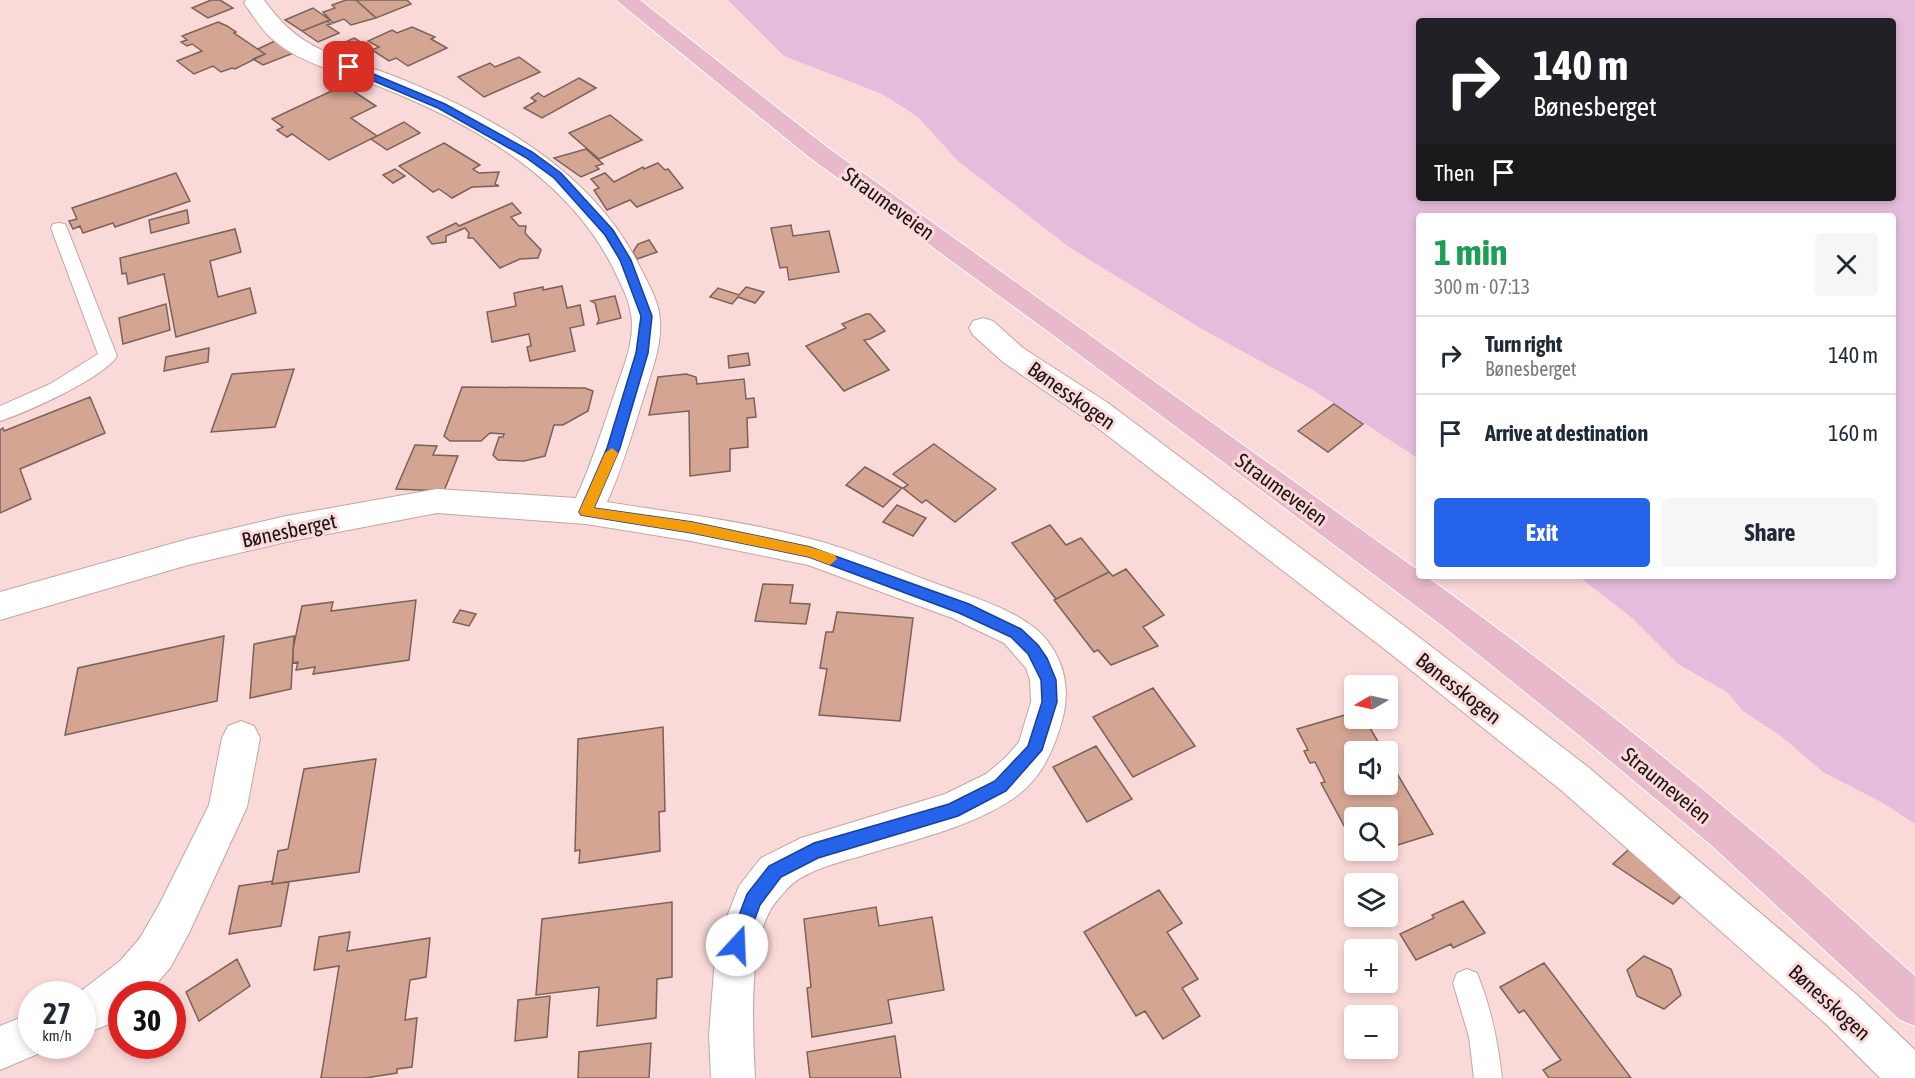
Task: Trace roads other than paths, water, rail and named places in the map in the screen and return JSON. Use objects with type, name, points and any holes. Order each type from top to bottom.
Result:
[{"type":"main road","name":"Straumeveien","points":[[627,0],[818,152],[1067,331],[1480,636],[1725,832],[1915,1005]]},
{"type":"street","points":[[255,3],[282,36],[310,53],[423,98],[485,129],[529,155],[557,176],[609,233],[625,260],[646,316],[642,353],[614,448],[586,512]]},
{"type":"street","name":"Bønesskogen","points":[[983,328],[1013,355],[1097,411],[1371,619],[1575,779],[1840,1009],[1912,1078]]},
{"type":"street","name":"Bønesberget","points":[[0,606],[188,552],[286,529],[437,501],[586,512],[702,530],[810,552],[964,608],[1016,633],[1033,649],[1042,663],[1048,680],[1049,702],[1035,750],[1000,786],[952,810],[814,851],[775,872],[753,900],[737,945],[731,1035],[733,1078]]},
{"type":"street","points":[[96,1007],[135,976],[155,953],[174,919],[228,807],[241,738]]},
{"type":"street","points":[[0,1048],[18,1041]]},
{"type":"lane","points":[[0,414],[54,389],[108,356],[59,228]]},
{"type":"lane","points":[[1467,983],[1483,1037],[1488,1078]]}]
